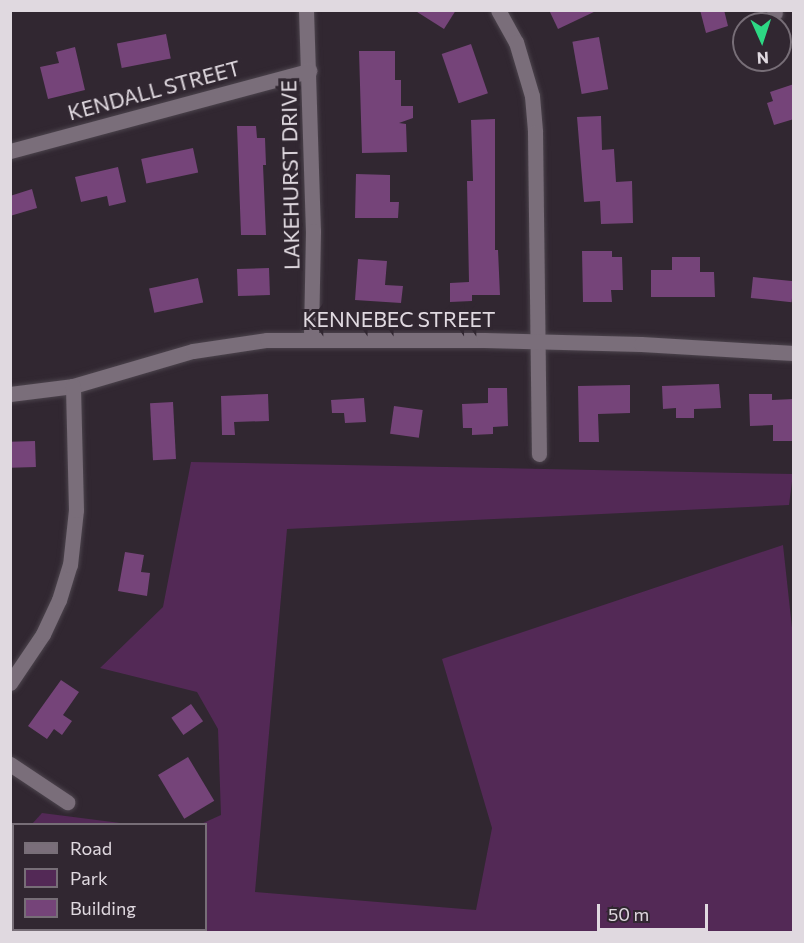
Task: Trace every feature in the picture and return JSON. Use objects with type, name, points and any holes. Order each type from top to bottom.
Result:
[{"type":"street","name":"LAKEHURST DRIVE","points":[[306,10],[313,263],[311,339]]},
{"type":"street","points":[[498,10],[519,51],[532,96],[535,132],[539,454]]},
{"type":"street","name":"KENDALL STREET","points":[[10,151],[309,71]]},
{"type":"street","name":"KENNEBEC STREET","points":[[10,394],[73,386],[193,351],[267,340],[641,344],[794,353]]},
{"type":"street","points":[[10,683],[43,634],[59,600],[70,565],[76,510],[73,386]]},
{"type":"street","points":[[10,764],[67,802]]},
{"type":"green space","points":[[191,462],[793,474],[789,505],[287,529],[255,892],[476,910],[492,828],[442,659],[783,545],[794,646],[793,932],[11,932],[10,852],[12,849],[12,931],[207,931],[207,823],[203,823],[221,815],[218,729],[197,692],[100,668],[163,607]]},
{"type":"green space","points":[[42,813],[120,823],[33,823]]},
{"type":"building","points":[[414,10],[456,10],[444,29]]},
{"type":"building","points":[[549,10],[598,10],[558,29]]},
{"type":"building","points":[[700,10],[724,10],[728,26],[706,33]]},
{"type":"building","points":[[166,34],[171,59],[122,68],[117,44]]},
{"type":"building","points":[[599,37],[608,89],[582,94],[572,42]]},
{"type":"building","points":[[471,44],[488,93],[459,103],[442,54]]},
{"type":"building","points":[[75,47],[85,90],[48,99],[40,67],[59,63],[56,52]]},
{"type":"building","points":[[359,51],[395,51],[395,80],[401,80],[401,106],[413,106],[413,118],[399,123],[406,124],[407,152],[362,153]]},
{"type":"building","points":[[794,84],[794,119],[774,125],[767,103],[773,101],[770,92]]},
{"type":"building","points":[[601,116],[602,150],[614,149],[616,182],[632,181],[633,223],[601,224],[600,201],[584,202],[577,117]]},
{"type":"building","points":[[495,119],[495,250],[498,250],[500,295],[472,295],[472,301],[450,302],[450,283],[469,282],[467,181],[473,181],[471,120]]},
{"type":"building","points":[[237,126],[256,126],[257,138],[265,138],[266,165],[263,165],[266,235],[241,235]]},
{"type":"building","points":[[193,148],[198,172],[146,183],[141,159]]},
{"type":"building","points":[[118,167],[126,202],[109,206],[107,196],[81,202],[75,177]]},
{"type":"building","points":[[356,174],[390,175],[390,202],[399,202],[398,218],[355,218]]},
{"type":"building","points":[[32,189],[37,208],[10,216],[10,196]]},
{"type":"building","points":[[582,251],[612,251],[612,257],[622,257],[623,290],[611,290],[612,302],[583,302]]},
{"type":"building","points":[[672,257],[700,257],[700,272],[714,272],[715,297],[651,297],[651,270],[672,270]]},
{"type":"building","points":[[358,259],[387,261],[385,285],[403,286],[401,303],[355,300]]},
{"type":"building","points":[[269,268],[270,295],[238,296],[237,269]]},
{"type":"building","points":[[753,277],[794,281],[792,302],[751,298]]},
{"type":"building","points":[[198,278],[203,302],[154,313],[149,288]]},
{"type":"building","points":[[719,384],[721,408],[694,409],[694,418],[676,418],[676,408],[663,409],[662,386]]},
{"type":"building","points":[[630,385],[630,413],[598,414],[599,442],[579,442],[578,386]]},
{"type":"building","points":[[488,388],[507,388],[508,426],[493,427],[493,434],[472,435],[472,428],[463,428],[462,404],[488,403]]},
{"type":"building","points":[[268,394],[269,421],[234,422],[235,435],[222,435],[221,396]]},
{"type":"building","points":[[749,394],[772,394],[772,400],[794,399],[794,441],[773,441],[773,425],[750,426]]},
{"type":"building","points":[[364,398],[366,422],[345,423],[344,413],[332,413],[331,400]]},
{"type":"building","points":[[173,402],[176,459],[153,460],[150,403]]},
{"type":"building","points":[[394,406],[423,410],[419,438],[390,434]]},
{"type":"building","points":[[35,441],[36,467],[11,468],[10,442]]},
{"type":"building","points":[[125,552],[144,555],[141,572],[150,573],[147,596],[118,591]]},
{"type":"building","points":[[61,680],[79,692],[63,715],[72,721],[62,735],[54,729],[47,739],[28,726]]},
{"type":"building","points":[[191,704],[203,721],[183,735],[171,718]]},
{"type":"building","points":[[188,757],[214,801],[184,819],[158,775]]}]
